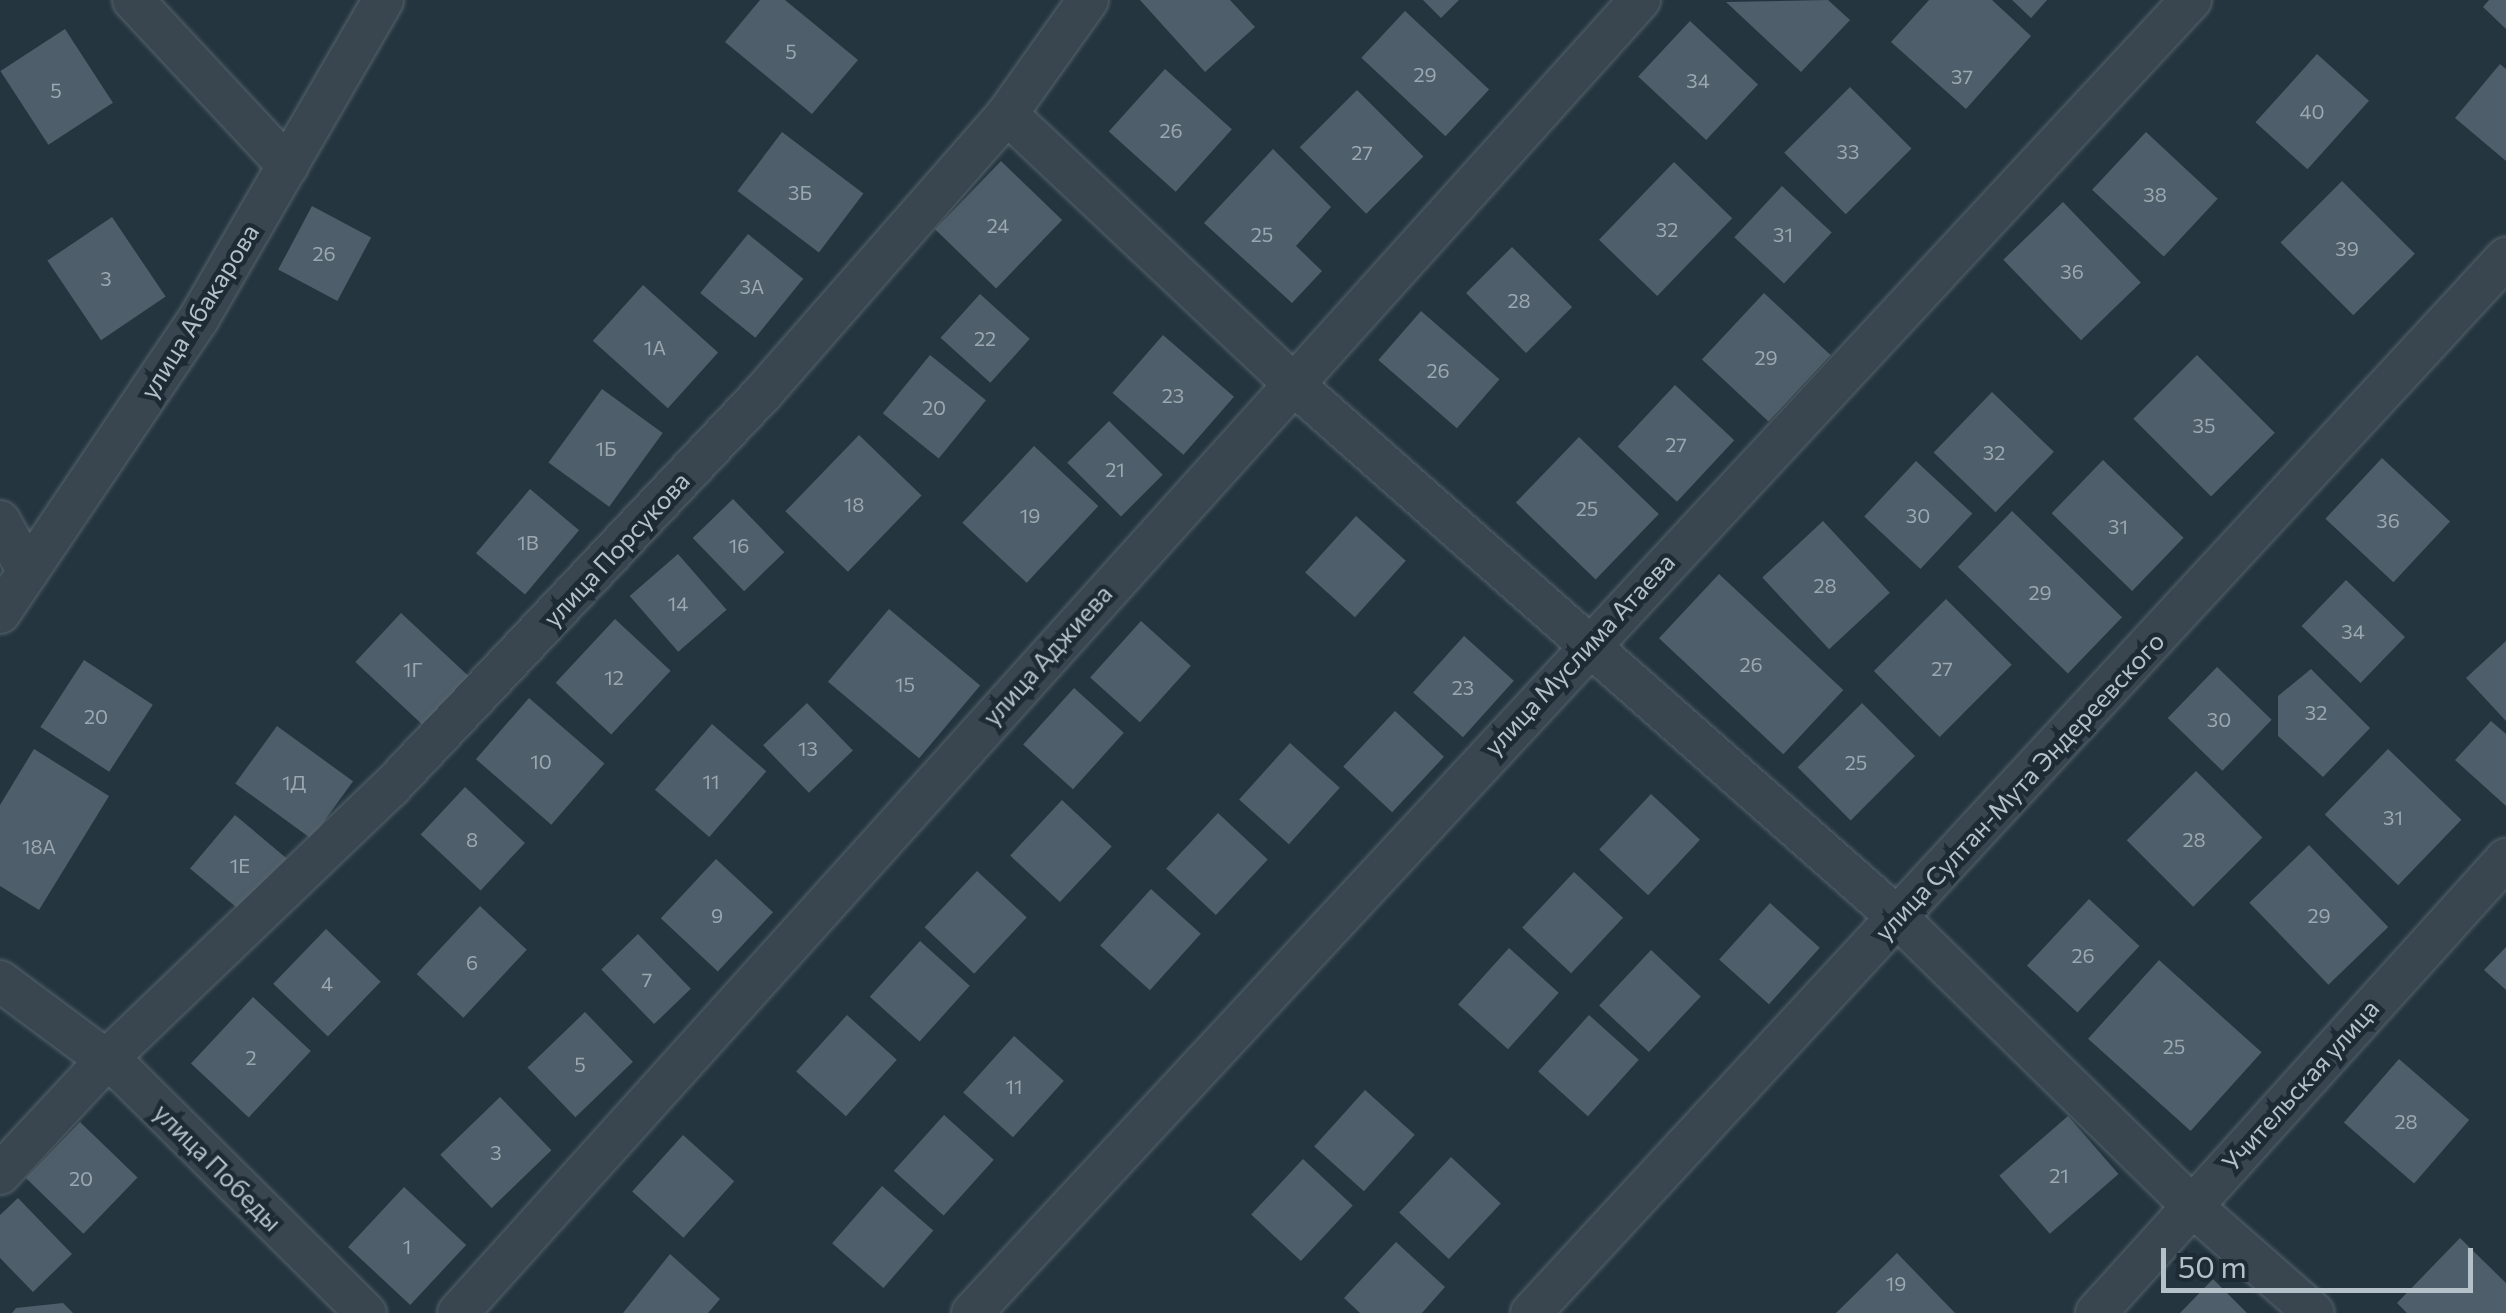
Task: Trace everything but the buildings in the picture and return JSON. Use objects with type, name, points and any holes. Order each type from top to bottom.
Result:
[{"type":"street","points":[[133,0],[288,166]]},
{"type":"street","name":"улица Абакарова","points":[[0,613],[199,318],[382,0]]},
{"type":"street","name":"улица Порсукова","points":[[0,1174],[105,1061],[390,788],[762,394],[1008,114],[1088,0]]},
{"type":"street","name":"улица Аджиева","points":[[458,1313],[1640,0]]},
{"type":"street","name":"улица Муслима Атаева","points":[[972,1313],[1590,640],[2191,0]]},
{"type":"street","points":[[1008,114],[1292,383],[1590,640],[1896,916],[2192,1206],[2314,1313]]},
{"type":"street","name":"улица Султан-Мута Эндереевского","points":[[1532,1313],[2506,258]]},
{"type":"street","points":[[0,521],[28,572]]},
{"type":"street","name":"Учительская улица","points":[[2096,1313],[2506,859]]},
{"type":"street","name":"улица Победы","points":[[0,980],[66,1025],[366,1313]]}]
